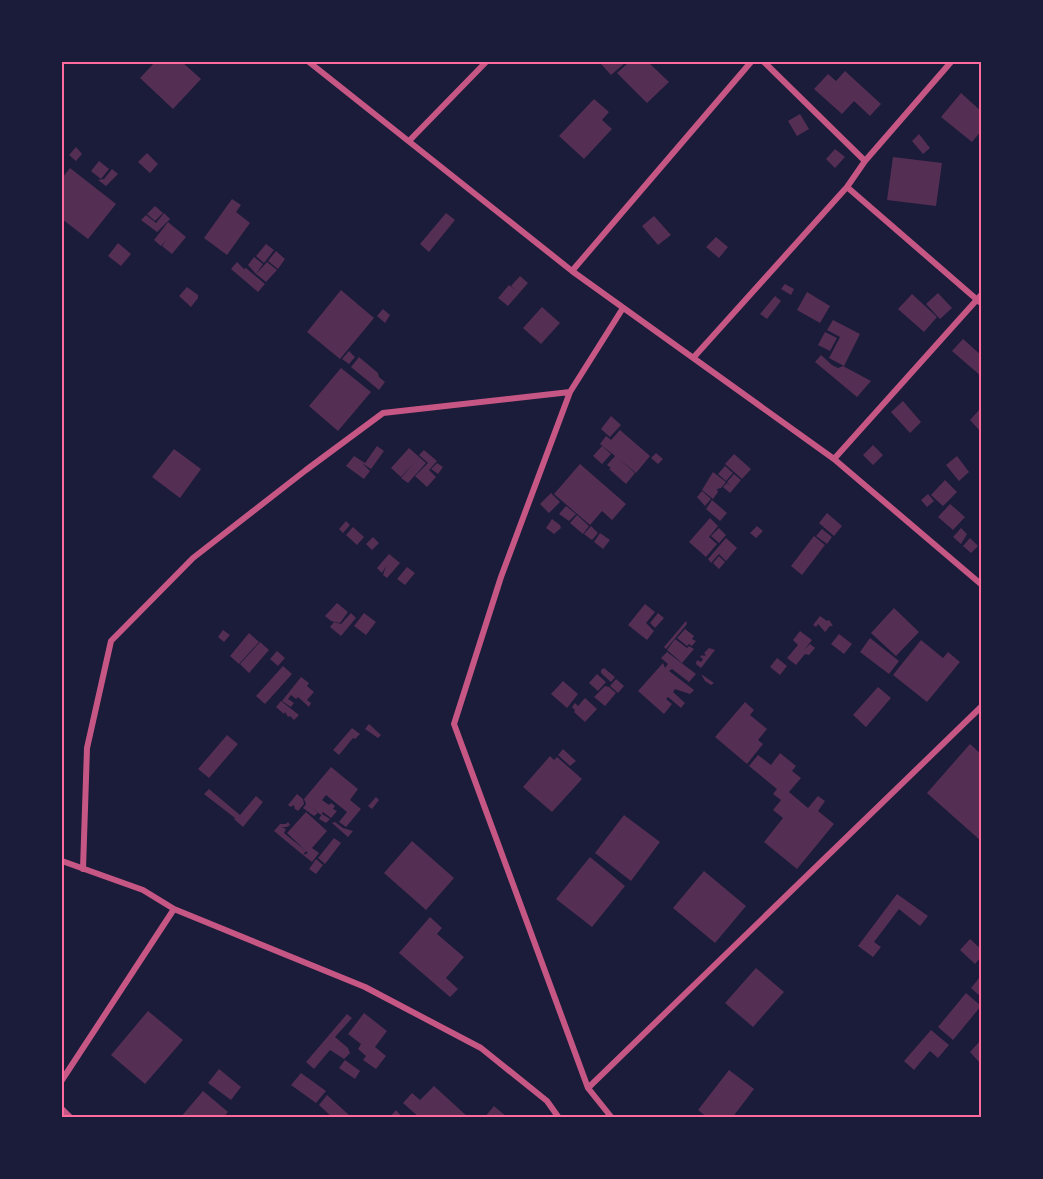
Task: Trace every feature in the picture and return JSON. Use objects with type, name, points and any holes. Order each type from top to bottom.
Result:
[{"type":"street","points":[[309,62],[572,271],[834,459],[981,585]]},
{"type":"street","points":[[409,141],[486,62]]},
{"type":"street","points":[[572,271],[751,62]]},
{"type":"street","points":[[764,62],[865,161]]},
{"type":"street","points":[[694,357],[846,187],[865,161],[951,62]]},
{"type":"street","points":[[834,459],[980,299],[846,187]]},
{"type":"street","points":[[612,1118],[588,1088],[453,724],[501,577],[570,392],[623,308]]},
{"type":"street","points":[[83,869],[87,748],[111,641],[193,558],[383,413],[570,392]]},
{"type":"street","points":[[588,1088],[981,706]]},
{"type":"street","points":[[62,861],[143,890],[174,909],[365,987],[481,1048],[547,1101],[559,1118]]},
{"type":"street","points":[[62,1080],[174,909]]},
{"type":"street","points":[[62,1109],[71,1118]]},
{"type":"building","points":[[155,62],[182,62],[201,79],[173,109],[140,78]]},
{"type":"building","points":[[626,62],[611,75],[601,64]]},
{"type":"building","points":[[629,62],[648,62],[669,82],[647,103],[617,73]]},
{"type":"building","points":[[845,71],[881,104],[870,116],[854,101],[842,114],[814,89],[828,74],[836,81]]},
{"type":"building","points":[[961,93],[981,111],[981,131],[972,142],[941,117]]},
{"type":"building","points":[[594,99],[609,112],[602,120],[612,129],[584,159],[559,136]]},
{"type":"building","points":[[800,114],[809,129],[797,136],[788,121]]},
{"type":"building","points":[[919,134],[930,148],[923,154],[912,141]]},
{"type":"building","points":[[76,147],[82,154],[76,161],[69,155]]},
{"type":"building","points":[[835,149],[845,157],[835,168],[826,159]]},
{"type":"building","points":[[147,153],[158,164],[150,173],[138,162]]},
{"type":"building","points":[[893,157],[942,163],[936,206],[887,200]]},
{"type":"building","points":[[99,161],[109,169],[101,179],[91,171]]},
{"type":"building","points":[[70,168],[116,204],[88,239],[62,219],[62,178]]},
{"type":"building","points":[[112,169],[118,174],[106,186],[98,180],[104,179]]},
{"type":"building","points":[[232,199],[241,205],[236,212],[250,223],[227,255],[204,238]]},
{"type":"building","points":[[155,206],[163,213],[155,221],[147,214]]},
{"type":"building","points":[[164,213],[170,219],[157,232],[141,220],[146,215],[156,223]]},
{"type":"building","points":[[446,213],[455,220],[429,252],[420,244]]},
{"type":"building","points":[[654,216],[671,235],[658,245],[642,226]]},
{"type":"building","points":[[168,222],[186,237],[172,254],[162,246],[166,240],[161,246],[154,240]]},
{"type":"building","points":[[716,237],[728,247],[719,258],[706,247]]},
{"type":"building","points":[[118,243],[131,254],[121,266],[108,256]]},
{"type":"building","points":[[266,244],[274,250],[264,263],[256,256]]},
{"type":"building","points":[[276,251],[285,259],[278,269],[268,261]]},
{"type":"building","points":[[254,257],[263,264],[256,274],[248,265]]},
{"type":"building","points":[[237,262],[265,284],[258,292],[231,269]]},
{"type":"building","points":[[267,262],[277,270],[266,282],[256,274]]},
{"type":"building","points":[[520,276],[528,283],[508,306],[498,298],[509,285],[516,291],[511,286]]},
{"type":"building","points":[[785,284],[794,289],[791,295],[781,289]]},
{"type":"building","points":[[187,287],[198,295],[191,307],[179,296]]},
{"type":"building","points":[[341,290],[374,318],[340,359],[307,332]]},
{"type":"building","points":[[807,292],[830,306],[820,323],[797,310]]},
{"type":"building","points":[[938,293],[952,308],[940,319],[926,304]]},
{"type":"building","points":[[912,294],[937,317],[924,332],[898,309]]},
{"type":"building","points":[[775,296],[781,301],[767,319],[760,314]]},
{"type":"building","points":[[542,307],[560,323],[541,344],[523,328]]},
{"type":"building","points":[[383,309],[390,315],[385,323],[377,316]]},
{"type":"building","points":[[833,320],[860,334],[844,366],[829,358],[840,337],[827,330]]},
{"type":"building","points":[[825,332],[837,338],[830,351],[818,345]]},
{"type":"building","points":[[963,339],[981,355],[981,376],[952,351]]},
{"type":"building","points":[[349,351],[355,357],[349,364],[342,359]]},
{"type":"building","points":[[821,355],[832,365],[838,368],[843,366],[871,381],[857,397],[815,362]]},
{"type":"building","points":[[359,357],[385,382],[379,390],[351,367]]},
{"type":"building","points":[[341,368],[371,392],[338,431],[309,406]]},
{"type":"building","points":[[903,401],[921,422],[910,433],[891,412]]},
{"type":"building","points":[[981,408],[981,432],[970,420]]},
{"type":"building","points":[[611,416],[621,425],[610,437],[601,429]]},
{"type":"building","points":[[620,430],[650,456],[636,473],[618,458],[635,473],[626,484],[609,469],[611,468],[607,465],[615,456],[600,444],[606,436],[611,440]]},
{"type":"building","points":[[873,445],[883,455],[873,465],[863,455]]},
{"type":"building","points":[[377,446],[384,451],[371,469],[362,463],[370,471],[364,479],[346,466],[354,456],[365,463]]},
{"type":"building","points":[[602,446],[611,454],[602,464],[593,456]]},
{"type":"building","points":[[409,448],[426,463],[408,483],[401,478],[414,463],[401,477],[391,468]]},
{"type":"building","points":[[174,449],[201,469],[180,498],[152,477]]},
{"type":"building","points":[[424,450],[437,461],[429,470],[436,477],[427,487],[415,476],[428,463],[419,455]]},
{"type":"building","points":[[656,453],[663,459],[658,464],[651,458]]},
{"type":"building","points":[[734,454],[751,469],[742,479],[725,464]]},
{"type":"building","points":[[957,456],[969,472],[959,481],[946,465]]},
{"type":"building","points":[[437,463],[443,467],[438,474],[431,469]]},
{"type":"building","points":[[580,464],[626,504],[612,520],[602,511],[590,525],[554,494]]},
{"type":"building","points":[[725,466],[733,473],[726,481],[718,474]]},
{"type":"building","points":[[713,472],[726,482],[717,489],[718,492],[713,499],[702,490]]},
{"type":"building","points":[[734,474],[741,480],[730,493],[723,487],[727,483],[731,486],[727,482]]},
{"type":"building","points":[[945,480],[957,492],[943,506],[931,495]]},
{"type":"building","points":[[702,491],[711,499],[705,506],[697,497]]},
{"type":"building","points":[[551,493],[560,502],[549,513],[540,504]]},
{"type":"building","points":[[928,494],[934,501],[927,507],[921,500]]},
{"type":"building","points":[[712,500],[727,513],[720,521],[706,509]]},
{"type":"building","points":[[950,504],[965,517],[953,530],[938,517]]},
{"type":"building","points":[[566,506],[576,514],[569,521],[559,514]]},
{"type":"building","points":[[827,513],[842,526],[834,536],[819,523]]},
{"type":"building","points":[[577,515],[589,526],[583,534],[570,523]]},
{"type":"building","points":[[710,518],[718,526],[709,537],[717,544],[706,557],[689,542]]},
{"type":"building","points":[[552,519],[561,528],[554,534],[546,528]]},
{"type":"building","points":[[346,521],[350,525],[343,533],[339,529]]},
{"type":"building","points":[[591,526],[598,533],[592,540],[584,534]]},
{"type":"building","points":[[757,526],[763,531],[756,538],[750,533]]},
{"type":"building","points":[[353,527],[364,537],[357,545],[346,535]]},
{"type":"building","points":[[719,528],[726,535],[719,543],[711,536]]},
{"type":"building","points":[[961,528],[967,534],[961,544],[953,537]]},
{"type":"building","points":[[822,529],[832,537],[827,544],[816,536]]},
{"type":"building","points":[[600,533],[610,540],[603,549],[594,542]]},
{"type":"building","points":[[814,536],[825,545],[802,575],[791,566]]},
{"type":"building","points":[[373,537],[379,543],[372,550],[366,544]]},
{"type":"building","points":[[726,538],[737,548],[726,561],[719,554],[711,563],[708,559]]},
{"type":"building","points":[[970,538],[978,546],[971,553],[963,546]]},
{"type":"building","points":[[389,554],[400,563],[387,578],[383,575],[386,566],[382,573],[377,568]]},
{"type":"building","points":[[719,556],[725,562],[719,569],[713,563]]},
{"type":"building","points":[[407,567],[415,573],[405,585],[397,579]]},
{"type":"building","points":[[337,603],[348,612],[340,623],[331,621],[325,616]]},
{"type":"building","points":[[645,604],[655,612],[646,623],[654,631],[647,640],[628,625]]},
{"type":"building","points":[[894,608],[919,632],[896,656],[871,633]]},
{"type":"building","points":[[351,613],[356,618],[341,636],[330,627],[334,622],[341,624]]},
{"type":"building","points":[[364,613],[376,622],[366,635],[354,626]]},
{"type":"building","points":[[658,613],[664,618],[655,628],[650,623]]},
{"type":"building","points":[[820,616],[830,621],[833,626],[825,632],[818,624],[816,627],[813,625]]},
{"type":"building","points":[[686,621],[687,624],[666,649],[664,647]]},
{"type":"building","points":[[685,629],[694,636],[692,639],[696,641],[692,646],[689,644],[687,646],[677,638]]},
{"type":"building","points":[[223,630],[230,635],[224,642],[218,637]]},
{"type":"building","points":[[800,631],[812,640],[804,650],[810,644],[815,648],[809,655],[805,654],[796,665],[787,658],[798,645],[793,640]]},
{"type":"building","points":[[249,633],[259,642],[239,664],[230,656]]},
{"type":"building","points":[[839,634],[852,644],[844,654],[831,644]]},
{"type":"building","points":[[870,638],[899,661],[889,674],[860,652]]},
{"type":"building","points":[[675,639],[687,648],[689,646],[694,649],[682,663],[667,650]]},
{"type":"building","points":[[921,640],[943,658],[948,652],[960,662],[927,702],[893,675]]},
{"type":"building","points":[[260,642],[269,650],[249,673],[240,664]]},
{"type":"building","points":[[709,648],[715,650],[701,668],[696,664],[697,660],[701,662],[703,659],[700,657],[706,655],[704,653]]},
{"type":"building","points":[[277,651],[285,658],[278,666],[270,659]]},
{"type":"building","points":[[667,652],[696,674],[689,682],[672,669],[669,671],[694,690],[690,694],[675,689],[673,692],[685,703],[681,708],[668,697],[666,699],[672,704],[664,714],[638,691],[663,663],[665,668],[668,664],[661,658]]},
{"type":"building","points":[[777,658],[787,666],[780,675],[770,667]]},
{"type":"building","points":[[283,666],[292,674],[265,704],[256,696]]},
{"type":"building","points":[[604,668],[615,677],[611,682],[601,673]]},
{"type":"building","points":[[597,674],[606,682],[598,691],[589,683]]},
{"type":"building","points":[[701,674],[714,683],[711,685],[705,681]]},
{"type":"building","points":[[301,677],[309,683],[307,686],[314,692],[307,700],[311,703],[309,707],[298,697],[296,699],[291,695],[288,699],[294,703],[291,707],[282,701]]},
{"type":"building","points":[[616,679],[624,686],[618,693],[610,686]]},
{"type":"building","points":[[563,681],[578,694],[567,708],[551,694]]},
{"type":"building","points":[[605,686],[616,693],[605,706],[594,697]]},
{"type":"building","points":[[878,687],[891,698],[866,727],[853,715]]},
{"type":"building","points":[[585,698],[597,709],[585,722],[572,707],[575,703],[578,706]]},
{"type":"building","points":[[281,701],[299,715],[294,720],[276,707]]},
{"type":"building","points":[[745,702],[754,710],[750,715],[767,729],[758,740],[763,744],[747,764],[715,737]]},
{"type":"building","points":[[369,724],[381,735],[378,738],[365,729]]},
{"type":"building","points":[[352,728],[360,734],[355,739],[353,738],[339,755],[333,750]]},
{"type":"building","points":[[227,735],[238,744],[209,778],[198,769]]},
{"type":"building","points":[[970,744],[981,754],[981,841],[927,793]]},
{"type":"building","points":[[563,749],[576,761],[570,766],[558,755]]},
{"type":"building","points":[[780,753],[796,766],[792,771],[801,778],[789,792],[808,808],[818,796],[825,801],[818,811],[834,824],[797,869],[764,842],[783,818],[773,810],[781,800],[773,794],[777,789],[749,766],[758,755],[771,765]]},
{"type":"building","points":[[550,756],[554,760],[557,757],[582,779],[552,812],[523,787]]},
{"type":"building","points":[[331,767],[358,789],[350,800],[361,809],[346,827],[339,822],[347,812],[326,795],[322,800],[329,805],[331,803],[335,806],[333,809],[337,811],[331,818],[323,812],[321,815],[311,807],[318,813],[314,816],[303,808],[306,804],[304,799]]},
{"type":"building","points":[[209,789],[240,815],[256,796],[263,802],[243,827],[204,794]]},
{"type":"building","points":[[297,794],[303,799],[304,804],[298,811],[293,805],[291,807],[288,805]]},
{"type":"building","points":[[376,797],[379,800],[372,809],[368,806]]},
{"type":"building","points":[[306,812],[327,831],[312,848],[319,853],[312,862],[303,855],[308,853],[287,833]]},
{"type":"building","points":[[322,814],[330,819],[326,823],[319,819]]},
{"type":"building","points":[[624,815],[660,842],[631,881],[595,853]]},
{"type":"building","points":[[288,822],[290,825],[282,827],[286,829],[284,833],[306,851],[303,855],[274,831],[280,824]]},
{"type":"building","points":[[335,822],[353,831],[348,837],[332,823]]},
{"type":"building","points":[[334,838],[341,843],[325,864],[318,858]]},
{"type":"building","points":[[412,841],[454,878],[426,910],[384,873]]},
{"type":"building","points":[[590,857],[625,886],[592,927],[556,899]]},
{"type":"building","points":[[316,859],[323,865],[316,874],[309,869]]},
{"type":"building","points":[[704,871],[746,906],[715,943],[673,908]]},
{"type":"building","points":[[897,894],[928,916],[920,926],[899,909],[874,942],[881,947],[873,957],[858,946]]},
{"type":"building","points":[[430,917],[442,928],[437,934],[464,957],[446,978],[458,989],[450,997],[399,953]]},
{"type":"building","points":[[970,939],[981,949],[981,957],[975,964],[960,950]]},
{"type":"building","points":[[756,968],[784,992],[753,1027],[725,1003]]},
{"type":"building","points":[[981,978],[981,997],[971,988]]},
{"type":"building","points":[[966,993],[981,1006],[953,1040],[938,1027]]},
{"type":"building","points":[[148,1011],[183,1040],[145,1084],[111,1055]]},
{"type":"building","points":[[364,1013],[387,1031],[375,1047],[386,1056],[376,1069],[363,1060],[366,1056],[358,1049],[361,1044],[348,1034]]},
{"type":"building","points":[[347,1014],[352,1018],[335,1037],[348,1048],[350,1053],[344,1059],[330,1050],[314,1069],[306,1062]]},
{"type":"building","points":[[931,1030],[949,1045],[938,1058],[930,1051],[914,1070],[904,1061]]},
{"type":"building","points":[[981,1040],[981,1064],[970,1052]]},
{"type":"building","points":[[345,1060],[360,1071],[355,1079],[339,1068]]},
{"type":"building","points":[[219,1069],[241,1087],[231,1100],[208,1083]]},
{"type":"building","points":[[729,1070],[754,1089],[732,1118],[708,1118],[698,1110]]},
{"type":"building","points":[[301,1073],[326,1091],[316,1103],[291,1085]]},
{"type":"building","points":[[434,1086],[469,1118],[420,1118],[403,1103],[412,1093],[420,1100]]},
{"type":"building","points":[[203,1091],[228,1112],[223,1118],[180,1118]]},
{"type":"building","points":[[327,1095],[349,1115],[346,1118],[333,1118],[319,1105]]},
{"type":"building","points":[[494,1106],[508,1118],[484,1118]]},
{"type":"building","points":[[396,1110],[403,1118],[389,1118]]}]
